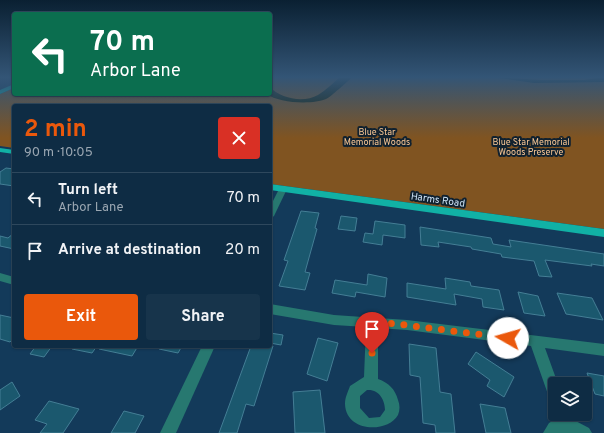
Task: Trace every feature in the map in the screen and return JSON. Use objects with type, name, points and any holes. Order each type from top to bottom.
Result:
[{"type":"main road","points":[[0,150],[12,152]]},
{"type":"main road","name":"Harms Road","points":[[272,187],[604,232]]},
{"type":"street","points":[[272,212],[283,189]]},
{"type":"street","points":[[0,277],[12,280]]},
{"type":"street","points":[[272,309],[334,320],[407,325],[604,350]]},
{"type":"street","points":[[371,384],[372,322]]},
{"type":"street","points":[[536,342],[549,377]]},
{"type":"street","points":[[168,433],[208,348]]},
{"type":"street","points":[[551,433],[562,421]]},
{"type":"street","points":[[566,421],[584,433]]},
{"type":"green space","name":"Blue Star Memorial Woods Preserve","points":[[0,97],[604,97],[604,229],[272,184],[272,104],[12,104],[12,148],[0,146]]},
{"type":"shaded area","points":[[273,97],[287,97],[306,99],[311,97],[329,97],[320,101],[295,102]]},
{"type":"building","points":[[6,168],[12,169],[12,186],[0,184],[0,172]]},
{"type":"building","points":[[301,211],[319,213],[315,228],[317,229],[305,272],[310,273],[305,290],[279,286],[288,261],[284,260]]},
{"type":"building","points":[[341,216],[357,218],[355,231],[338,229]]},
{"type":"building","points":[[375,221],[405,225],[405,238],[383,235],[382,245],[363,242],[365,233],[373,234]]},
{"type":"building","points":[[420,227],[491,238],[493,244],[511,247],[509,240],[604,254],[604,266],[591,264],[592,266],[545,260],[552,277],[539,276],[534,261],[502,257],[501,254],[472,249],[471,247],[438,242],[439,247],[421,245]]},
{"type":"building","points":[[12,235],[12,249],[0,246],[0,236],[8,238]]},
{"type":"building","points":[[368,274],[387,278],[385,297],[356,292],[355,297],[332,293],[335,280],[367,285]]},
{"type":"building","points":[[445,278],[470,282],[471,286],[499,290],[504,310],[483,307],[482,299],[454,294],[456,305],[407,297],[407,283],[446,289]]},
{"type":"building","points":[[518,292],[538,296],[545,316],[524,313]]},
{"type":"building","points":[[557,293],[592,298],[603,320],[566,314]]},
{"type":"building","points":[[0,315],[12,318],[12,340],[10,342],[0,339]]},
{"type":"building","points":[[272,333],[283,335],[281,345],[272,343]]},
{"type":"building","points":[[318,338],[338,343],[327,381],[307,374]]},
{"type":"building","points":[[409,344],[436,348],[440,392],[451,394],[455,433],[436,433],[435,425],[423,423],[420,377],[410,375]]},
{"type":"building","points":[[273,346],[254,406],[246,404],[237,433],[219,433],[250,348],[272,348]]},
{"type":"building","points":[[34,348],[51,348],[44,357],[30,354]]},
{"type":"building","points":[[72,348],[96,348],[92,353]]},
{"type":"building","points":[[99,348],[137,348],[132,356]]},
{"type":"building","points":[[159,348],[181,348],[178,353]]},
{"type":"building","points":[[476,352],[514,377],[504,397],[487,386],[490,380],[468,364]]},
{"type":"building","points":[[587,373],[604,376],[604,396],[595,394],[592,386],[592,377],[589,377]]},
{"type":"building","points":[[12,382],[20,396],[0,410],[0,390]]},
{"type":"building","points":[[320,390],[325,433],[295,433],[293,392]]},
{"type":"building","points":[[49,401],[79,409],[63,433],[40,433],[47,424],[35,420]]},
{"type":"building","points":[[480,404],[505,408],[511,433],[486,433]]},
{"type":"building","points":[[124,411],[144,416],[135,433],[111,433]]},
{"type":"route","points":[[372,353],[372,322],[508,338]]},
{"type":"park label","name":"Blue Star Memorial Woods","points":[[377,138]]}]
